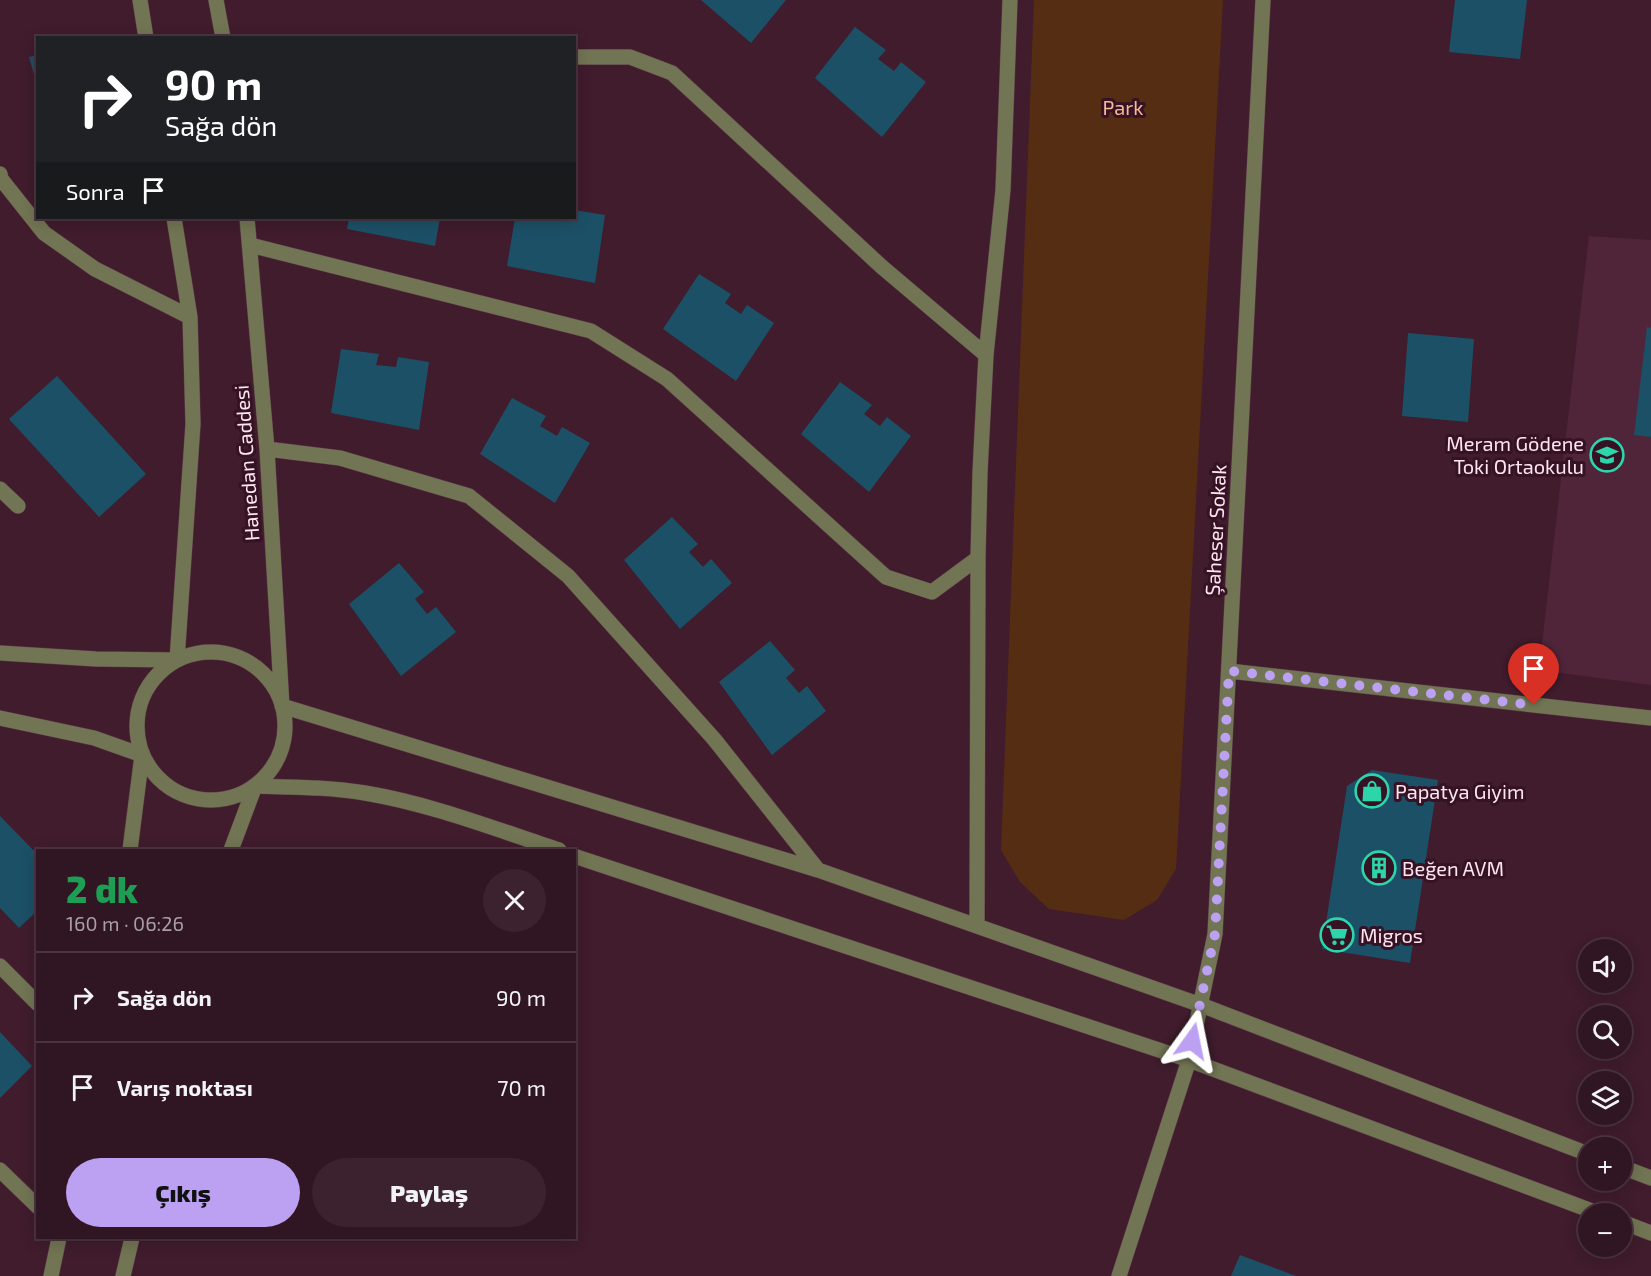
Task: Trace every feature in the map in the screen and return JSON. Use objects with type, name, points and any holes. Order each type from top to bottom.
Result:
[{"type":"street","points":[[140,0],[146,36]]},
{"type":"street","points":[[216,0],[223,36]]},
{"type":"street","points":[[977,925],[978,558],[986,355],[1003,190],[1010,0]]},
{"type":"street","name":"Şaheser Sokak","points":[[1119,1276],[1189,1060],[1215,934],[1263,0]]},
{"type":"street","points":[[576,57],[630,57],[672,73],[882,267],[986,355]]},
{"type":"street","points":[[0,174],[1,179],[44,233],[95,269],[190,317]]},
{"type":"street","points":[[174,219],[190,317],[194,424],[177,660]]},
{"type":"street","name":"Hanedan Caddesi","points":[[247,219],[267,449],[282,706]]},
{"type":"street","points":[[250,245],[591,331],[667,379],[886,578],[932,592],[978,558]]},
{"type":"street","points":[[267,449],[340,458],[469,496],[568,576],[714,739],[818,870]]},
{"type":"street","points":[[0,489],[18,506]]},
{"type":"street","points":[[220,652],[241,658],[260,670],[274,686],[282,706],[285,729],[281,751],[270,770],[255,786],[235,797],[213,801],[191,798],[171,789],[153,775],[142,755],[136,734],[138,712],[145,690],[159,673],[177,660],[198,653],[220,652]]},
{"type":"street","points":[[0,653],[96,659],[177,660]]},
{"type":"street","points":[[1229,671],[1651,718]]},
{"type":"street","points":[[282,706],[818,870],[1201,1005],[1578,1150]]},
{"type":"street","points":[[0,718],[94,738],[142,755]]},
{"type":"street","points":[[130,849],[142,755]]},
{"type":"street","points":[[231,849],[255,786]]},
{"type":"street","points":[[255,786],[319,788],[366,793],[438,810],[556,849]]},
{"type":"street","points":[[576,857],[1189,1060],[1578,1206]]},
{"type":"street","points":[[0,966],[36,1002]]},
{"type":"street","points":[[0,1170],[36,1205]]},
{"type":"street","points":[[1632,1171],[1651,1178]]},
{"type":"street","points":[[1632,1226],[1651,1233]]},
{"type":"street","points":[[51,1276],[59,1239]]},
{"type":"street","points":[[123,1276],[132,1239]]},
{"type":"shaded area","name":"Meram Gödene Toki Ortaokulu","points":[[1589,236],[1651,240],[1651,685],[1539,670]]},
{"type":"green space","name":"Park","points":[[1034,0],[1223,0],[1176,869],[1157,900],[1124,920],[1049,909],[1020,882],[1001,850]]},
{"type":"building","points":[[701,0],[786,0],[751,43]]},
{"type":"building","points":[[1455,0],[1527,0],[1520,59],[1449,52]]},
{"type":"building","points":[[855,27],[886,50],[878,59],[894,71],[901,62],[926,82],[882,137],[815,78]]},
{"type":"building","points":[[36,55],[36,82],[29,57]]},
{"type":"building","points":[[576,210],[605,215],[595,283],[507,266],[515,219],[576,219]]},
{"type":"building","points":[[349,219],[440,219],[435,246],[347,229]]},
{"type":"building","points":[[699,274],[731,294],[725,303],[741,314],[747,305],[774,323],[736,381],[663,329]]},
{"type":"building","points":[[1647,327],[1651,328],[1651,437],[1634,435]]},
{"type":"building","points":[[1408,333],[1474,339],[1468,422],[1402,416]]},
{"type":"building","points":[[341,349],[379,354],[376,365],[396,367],[398,357],[429,362],[419,430],[331,413]]},
{"type":"building","points":[[57,376],[146,474],[99,517],[9,419]]},
{"type":"building","points":[[840,382],[872,405],[864,414],[880,426],[887,417],[911,436],[869,492],[801,434]]},
{"type":"building","points":[[512,398],[546,416],[540,426],[557,436],[562,427],[590,443],[555,503],[480,454]]},
{"type":"building","points":[[672,517],[698,544],[689,552],[703,567],[711,559],[732,583],[680,629],[624,560]]},
{"type":"building","points":[[399,563],[424,592],[415,599],[427,614],[436,607],[456,632],[401,676],[349,604]]},
{"type":"building","points":[[770,641],[795,670],[786,678],[799,693],[807,686],[826,711],[772,755],[719,682]]},
{"type":"building","name":"Beğen AVM","points":[[1372,770],[1438,780],[1410,963],[1322,949],[1347,786]]},
{"type":"building","points":[[0,816],[36,853],[36,912],[19,928],[0,908]]},
{"type":"building","points":[[0,1032],[32,1066],[0,1098]]},
{"type":"building","points":[[1240,1255],[1296,1276],[1231,1276]]},
{"type":"place","name":"Meram Gödene Toki Ortaokulu","points":[[1607,455]]},
{"type":"place","name":"Papatya Giyim","points":[[1372,791]]},
{"type":"place","name":"Beğen AVM","points":[[1379,868]]},
{"type":"place","name":"Migros","points":[[1337,935]]},
{"type":"route","points":[[1192,1041],[1215,934],[1229,671],[1534,705]]}]
